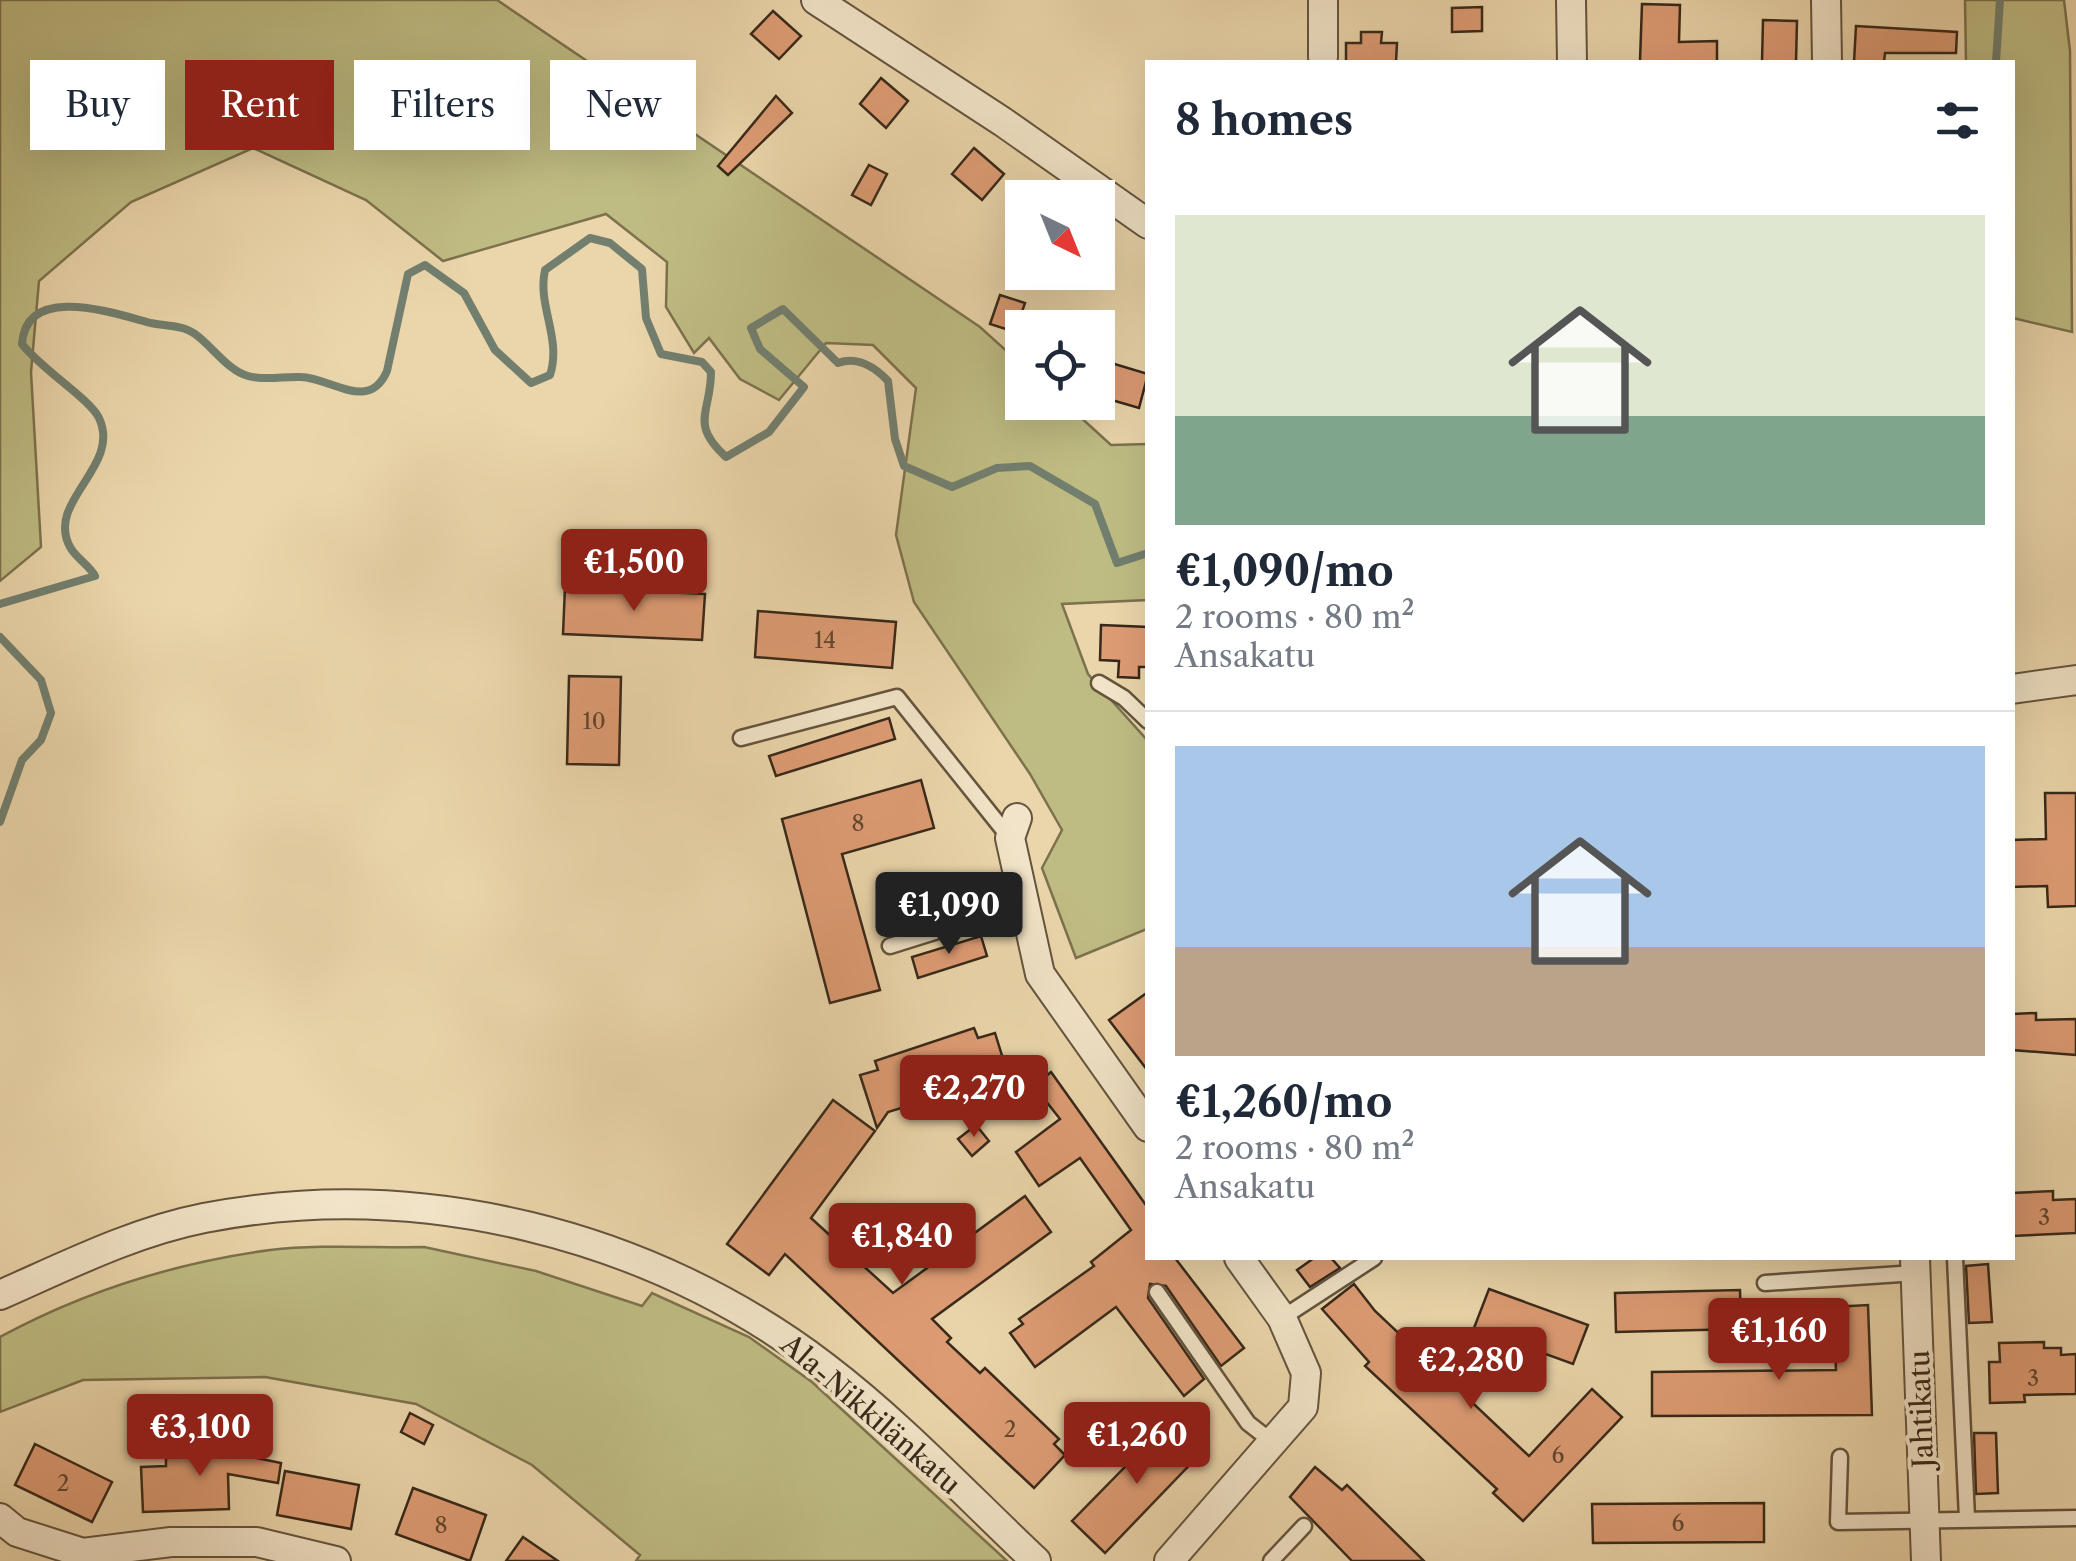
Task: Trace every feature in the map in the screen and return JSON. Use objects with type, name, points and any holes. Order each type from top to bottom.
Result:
[{"type":"street","points":[[816,0],[1003,122],[1145,222]]},
{"type":"street","points":[[1322,0],[1323,58]]},
{"type":"street","points":[[1571,0],[1572,60]]},
{"type":"street","points":[[1826,0],[1827,60]]},
{"type":"street","points":[[2015,690],[2076,680]]},
{"type":"street","points":[[1014,828],[1024,904],[1040,974],[1145,1123]]},
{"type":"street","name":"Ala-Nikkilänkatu","points":[[0,1295],[151,1234],[202,1218],[296,1205],[484,1214],[564,1235],[650,1265],[763,1323],[827,1368],[1036,1561]]},
{"type":"street","points":[[1173,1560],[1303,1408],[1306,1373],[1282,1318],[1240,1260]]},
{"type":"street","name":"Jahtikatu","points":[[1916,1265],[1926,1561]]},
{"type":"street","points":[[0,1518],[17,1532],[83,1553],[171,1542],[258,1542],[336,1561]]},
{"type":"lane","points":[[1098,683],[1124,698],[1145,719]]},
{"type":"lane","points":[[741,738],[898,697],[1014,828]]},
{"type":"lane","points":[[890,946],[1024,904]]},
{"type":"lane","points":[[1282,1318],[1371,1260]]},
{"type":"lane","points":[[1956,1260],[1967,1518]]},
{"type":"lane","points":[[1765,1283],[1916,1265]]},
{"type":"lane","points":[[1157,1292],[1248,1423],[1276,1444]]},
{"type":"lane","points":[[1840,1457],[1838,1522],[2076,1518]]},
{"type":"lane","points":[[1271,1561],[1304,1526]]},
{"type":"shaded area","points":[[0,0],[497,0],[586,60],[550,60],[550,150],[696,150],[696,135],[980,327],[1005,350],[1005,420],[1084,420],[1111,445],[1145,444],[1145,600],[1062,604],[1088,674],[1145,738],[1145,930],[1076,958],[1042,868],[1062,830],[1030,774],[914,602],[896,535],[916,388],[873,345],[826,343],[779,400],[740,379],[709,338],[694,353],[666,307],[667,262],[606,214],[443,261],[366,200],[257,150],[334,150],[334,60],[185,60],[185,150],[248,150],[131,202],[39,281],[31,372],[41,547],[0,581]]},
{"type":"shaded area","points":[[1965,0],[2064,0],[2070,51],[2072,332],[2015,318],[2015,60],[1966,60]]},
{"type":"shaded area","points":[[424,1247],[536,1271],[642,1306],[652,1293],[749,1337],[812,1382],[1007,1561],[636,1561],[640,1555],[532,1465],[416,1404],[265,1377],[83,1380],[0,1412],[0,1337],[97,1293],[165,1271],[270,1250]]},
{"type":"building","points":[[1642,4],[1680,5],[1679,42],[1717,41],[1717,60],[1640,60]]},
{"type":"building","points":[[1482,7],[1482,31],[1452,32],[1452,8]]},
{"type":"building","points":[[773,11],[801,36],[779,59],[751,34]]},
{"type":"building","points":[[1763,20],[1797,21],[1796,60],[1762,60]]},
{"type":"building","points":[[1856,26],[1957,32],[1956,53],[1885,53],[1884,60],[1854,60]]},
{"type":"building","points":[[1361,32],[1382,32],[1381,43],[1397,43],[1396,60],[1346,60],[1346,43],[1361,43]]},
{"type":"building","points":[[881,78],[908,101],[886,128],[860,104]]},
{"type":"building","points":[[776,96],[792,113],[728,175],[718,166]]},
{"type":"building","points":[[974,148],[1004,174],[982,200],[952,174]]},
{"type":"building","points":[[869,165],[887,174],[871,205],[852,195]]},
{"type":"building","points":[[1000,295],[1025,303],[1023,310],[1005,310],[1005,329],[990,324]]},
{"type":"building","points":[[1115,364],[1145,373],[1139,408],[1115,401]]},
{"type":"building","points":[[565,587],[705,594],[702,640],[563,634]]},
{"type":"building","points":[[758,611],[896,622],[892,668],[755,657]]},
{"type":"building","points":[[1101,625],[1145,627],[1145,667],[1139,667],[1139,678],[1118,677],[1119,661],[1100,660]]},
{"type":"building","points":[[569,676],[621,677],[619,765],[567,764]]},
{"type":"building","points":[[889,718],[895,739],[776,776],[769,756]]},
{"type":"building","points":[[921,780],[934,828],[842,854],[880,990],[830,1003],[782,819]]},
{"type":"building","points":[[2045,793],[2076,793],[2076,906],[2048,907],[2047,886],[2015,887],[2015,840],[2046,839]]},
{"type":"building","points":[[981,936],[987,956],[918,978],[912,957]]},
{"type":"building","points":[[1145,994],[1145,1067],[1109,1020]]},
{"type":"building","points":[[2036,1013],[2036,1020],[2076,1019],[2076,1055],[2015,1050],[2015,1014]]},
{"type":"building","points":[[974,1028],[978,1038],[995,1033],[1008,1075],[888,1112],[877,1128],[860,1075],[878,1070],[875,1061]]},
{"type":"building","points":[[1051,1072],[1145,1204],[1145,1260],[1177,1260],[1244,1348],[1221,1366],[1166,1286],[1150,1284],[1148,1298],[1204,1379],[1184,1396],[1116,1307],[1035,1367],[1010,1333],[1023,1324],[1019,1319],[1094,1266],[1091,1262],[1131,1230],[1080,1158],[1039,1186],[1016,1152],[1060,1119],[1034,1086]]},
{"type":"building","points":[[833,1100],[875,1131],[811,1218],[893,1293],[1025,1196],[1051,1232],[932,1319],[951,1338],[947,1342],[980,1373],[985,1368],[1059,1439],[1054,1444],[1065,1455],[1034,1488],[785,1254],[769,1275],[727,1244]]},
{"type":"building","points":[[976,1125],[989,1141],[972,1156],[958,1139]]},
{"type":"building","points":[[2053,1191],[2053,1200],[2076,1199],[2076,1233],[2015,1236],[2015,1193]]},
{"type":"building","points":[[1311,1260],[1333,1260],[1340,1268],[1310,1287],[1297,1270]]},
{"type":"building","points":[[1988,1264],[1992,1322],[1969,1323],[1966,1266]]},
{"type":"building","points":[[1354,1284],[1375,1311],[1529,1456],[1592,1389],[1622,1417],[1523,1521],[1493,1493],[1497,1489],[1365,1366],[1369,1362],[1322,1309]]},
{"type":"building","points":[[1489,1289],[1588,1325],[1573,1364],[1474,1328]]},
{"type":"building","points":[[1740,1290],[1741,1329],[1616,1332],[1615,1293]]},
{"type":"building","points":[[1868,1305],[1872,1415],[1652,1416],[1652,1372],[1836,1370],[1833,1307]]},
{"type":"building","points":[[2044,1342],[2044,1348],[2061,1348],[2061,1355],[2076,1354],[2076,1394],[2024,1395],[2025,1402],[1990,1403],[1989,1362],[2000,1362],[1999,1343]]},
{"type":"building","points":[[410,1413],[433,1425],[424,1444],[401,1432]]},
{"type":"building","points":[[1170,1421],[1202,1452],[1105,1553],[1072,1521]]},
{"type":"building","points":[[1974,1433],[1996,1433],[1998,1493],[1976,1494]]},
{"type":"building","points":[[35,1444],[112,1482],[92,1522],[15,1485]]},
{"type":"building","points":[[247,1447],[247,1456],[281,1463],[278,1483],[228,1474],[229,1509],[143,1512],[141,1467],[166,1466],[166,1451]]},
{"type":"building","points":[[1315,1467],[1342,1490],[1347,1485],[1424,1561],[1352,1561],[1290,1497]]},
{"type":"building","points":[[285,1471],[359,1485],[351,1529],[277,1515]]},
{"type":"building","points":[[413,1488],[486,1515],[470,1561],[396,1534]]},
{"type":"building","points":[[1764,1503],[1764,1542],[1593,1543],[1592,1504]]},
{"type":"building","points":[[523,1537],[558,1561],[506,1561]]},
{"type":"waterway","points":[[1996,60],[2000,0]]},
{"type":"waterway","points":[[0,604],[95,576],[70,547],[65,530],[67,514],[101,452],[103,436],[94,410],[22,344],[27,325],[39,313],[55,308],[96,309],[179,327],[195,334],[226,363],[248,376],[301,377],[360,392],[370,390],[387,371],[408,274],[425,265],[464,293],[495,350],[531,383],[550,375],[553,361],[544,296],[545,270],[590,238],[610,243],[642,269],[646,318],[661,354],[702,362],[711,372],[705,426],[726,457],[769,432],[804,387],[760,349],[751,328],[783,309],[838,363],[865,364],[888,381],[895,439],[904,466],[952,487],[997,468],[1030,466],[1095,504],[1117,563],[1145,554]]},
{"type":"waterway","points":[[0,637],[41,680],[51,713],[41,740],[22,760],[0,822]]}]
